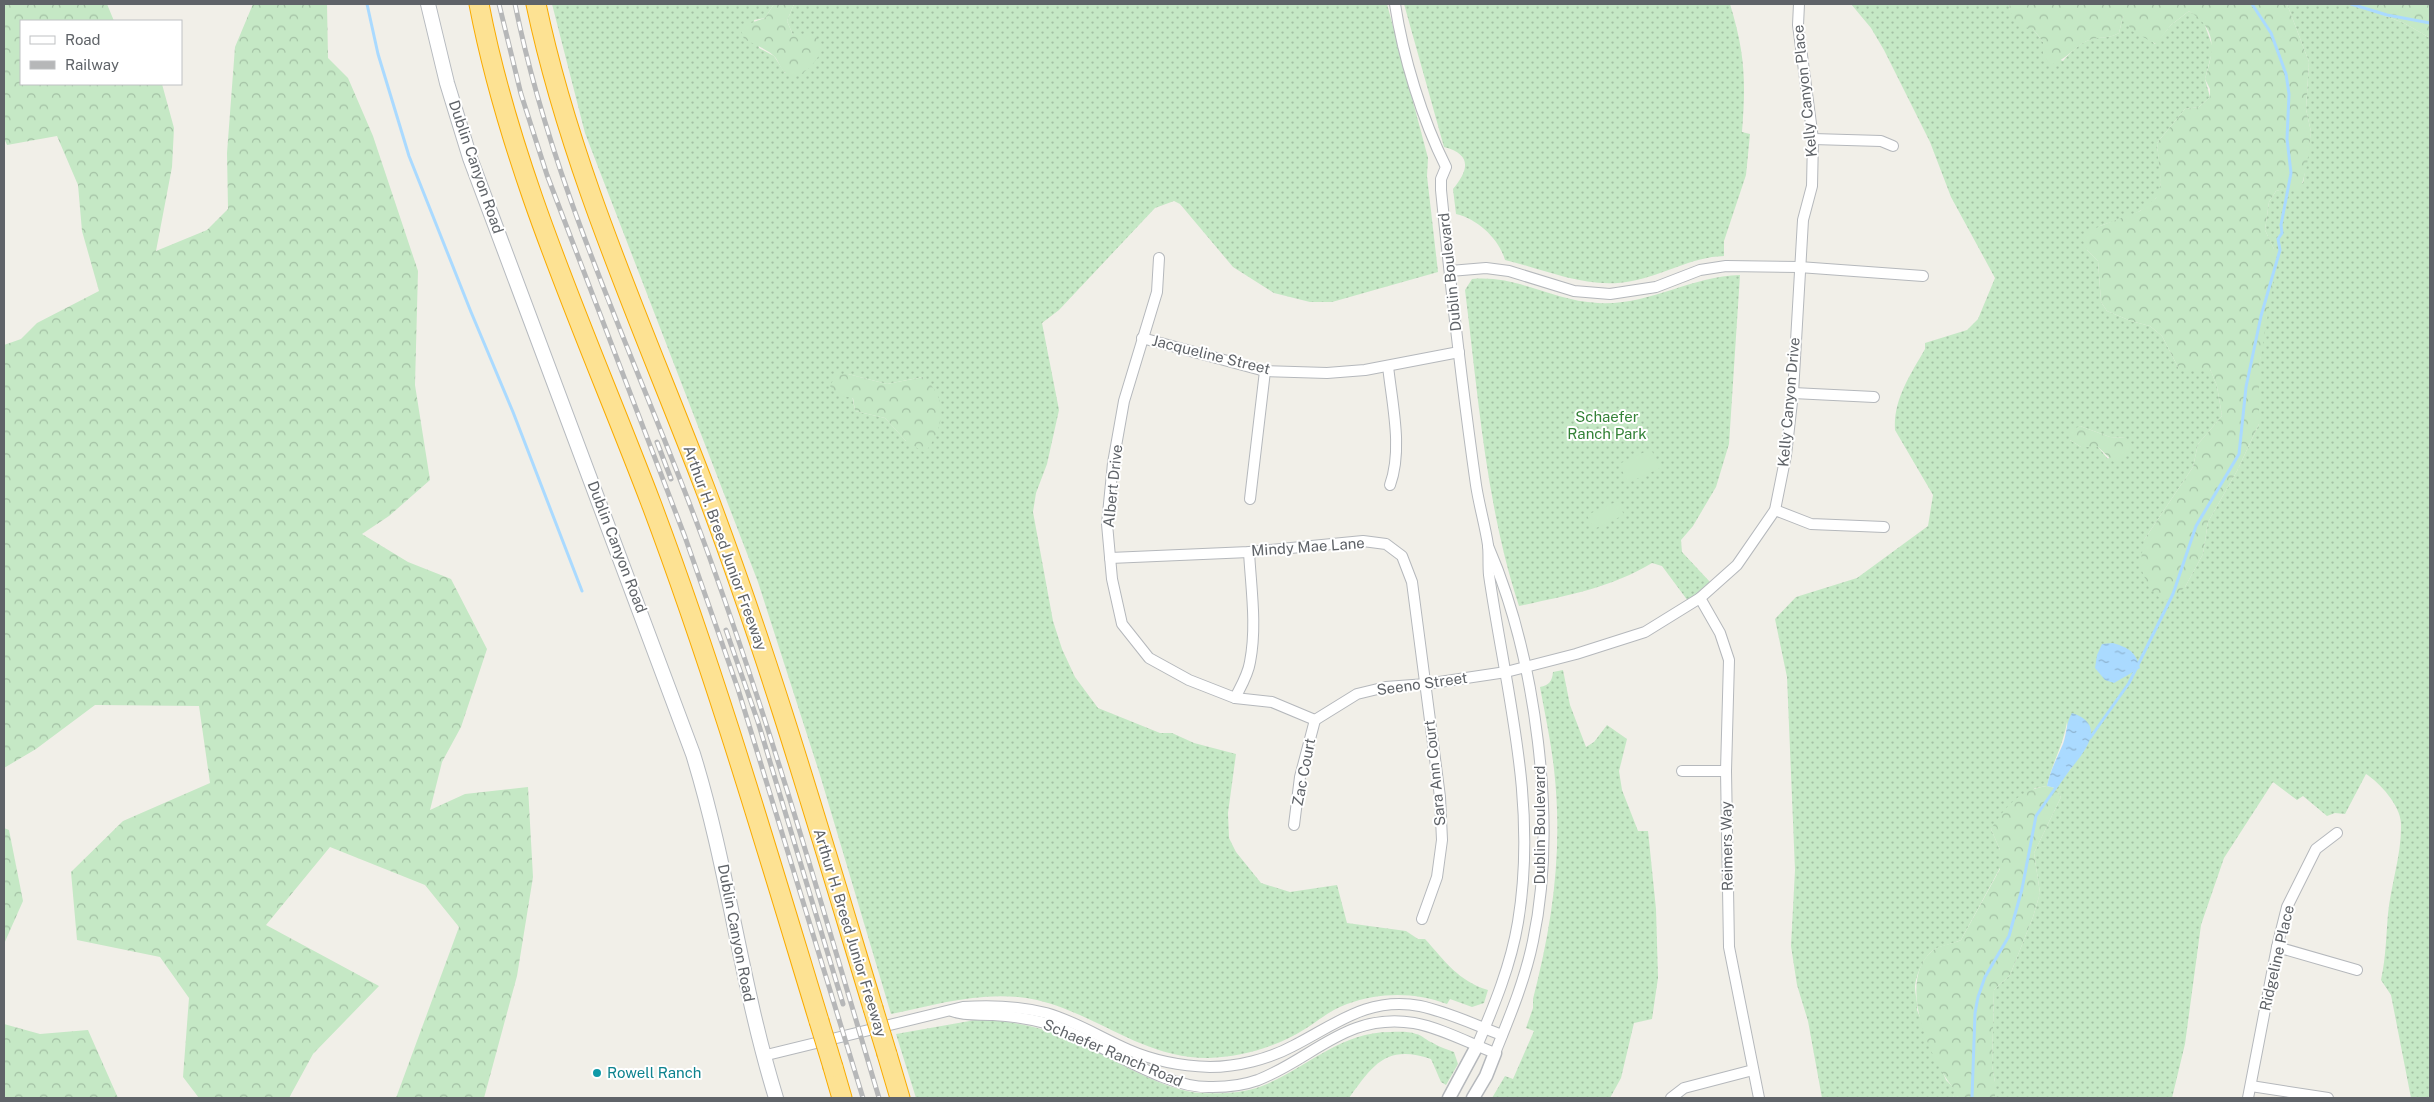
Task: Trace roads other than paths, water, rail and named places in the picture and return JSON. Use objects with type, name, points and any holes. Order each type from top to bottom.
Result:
[{"type":"highway","points":[[479,4],[501,96],[526,176],[693,618],[739,758],[842,1098]]},
{"type":"highway","name":"Arthur H. Breed Junior Freeway","points":[[536,4],[556,86],[580,162],[704,486],[762,647],[900,1098]]},
{"type":"main road","name":"Dublin Canyon Road","points":[[428,4],[447,83],[470,158],[695,762],[720,854],[752,1016],[776,1098]]},
{"type":"street","name":"Dublin Boulevard","points":[[1395,4],[1398,25],[1430,135],[1446,167],[1441,179],[1441,190],[1459,352],[1476,488],[1488,546],[1489,571],[1521,764],[1525,826],[1524,874],[1518,923],[1509,962],[1485,1028],[1449,1098]]},
{"type":"street","name":"Kelly Canyon Place","points":[[1799,4],[1798,26],[1813,138],[1812,186],[1803,220],[1799,267]]},
{"type":"street","points":[[1813,138],[1881,141],[1893,146]]},
{"type":"street","name":"Albert Drive","points":[[1159,258],[1157,292],[1124,401],[1113,463],[1107,524],[1112,579],[1122,624],[1149,658],[1189,680],[1235,698],[1272,702],[1315,720]]},
{"type":"street","points":[[1450,271],[1486,268],[1509,271],[1574,291],[1610,294],[1656,287],[1717,266],[1799,267],[1923,276]]},
{"type":"street","name":"Kelly Canyon Drive","points":[[1506,672],[1645,632],[1700,598],[1737,565],[1774,510],[1786,455],[1793,393],[1799,267]]},
{"type":"street","name":"Jacqueline Street","points":[[1142,338],[1265,371],[1327,373],[1388,366],[1459,352]]},
{"type":"street","points":[[1388,366],[1395,438],[1395,471],[1390,485]]},
{"type":"street","points":[[1250,499],[1265,371]]},
{"type":"street","points":[[1793,393],[1874,397]]},
{"type":"street","points":[[1774,510],[1811,524],[1884,527]]},
{"type":"street","name":"Mindy Mae Lane","points":[[1110,558],[1249,552],[1363,541],[1386,544],[1402,556],[1412,582],[1426,684]]},
{"type":"street","name":"Dublin Boulevard","points":[[1474,1098],[1486,1076],[1521,988],[1533,942],[1540,903],[1543,856],[1543,801],[1539,753],[1525,667],[1498,569],[1488,546]]},
{"type":"street","points":[[1235,698],[1246,677],[1251,661],[1253,615],[1249,552]]},
{"type":"street","name":"Reimers Way","points":[[1700,598],[1720,633],[1729,660],[1726,771],[1730,947],[1759,1098]]},
{"type":"street","name":"Seeno Street","points":[[1315,720],[1358,694],[1386,687],[1426,684],[1506,672]]},
{"type":"street","name":"Sara Ann Court","points":[[1422,919],[1437,876],[1442,840],[1440,798],[1426,684]]},
{"type":"street","name":"Zac Court","points":[[1294,825],[1300,776],[1315,720]]},
{"type":"street","points":[[1682,772],[1726,771]]},
{"type":"street","name":"Ridgeline Place","points":[[2248,1098],[2277,947],[2287,907],[2316,849],[2337,833]]},
{"type":"street","points":[[2277,947],[2358,970]]},
{"type":"street","name":"Schaefer Ranch Road","points":[[763,1056],[963,1007],[991,1005],[1016,1007],[1046,1013],[1145,1056],[1170,1063],[1212,1067],[1239,1064],[1269,1056],[1292,1047],[1356,1011],[1376,1006],[1419,1006],[1450,1014],[1502,1035]]},
{"type":"street","name":"Schaefer Ranch Road","points":[[952,1011],[964,1015],[1017,1017],[1048,1024],[1174,1080],[1211,1088],[1235,1086],[1256,1080],[1279,1070],[1327,1040],[1345,1031],[1369,1023],[1414,1023],[1495,1053]]},
{"type":"street","points":[[1671,1098],[1684,1088],[1753,1070]]},
{"type":"street","points":[[2251,1086],[2328,1098]]},
{"type":"water","points":[[2113,643],[2131,651],[2140,668],[2114,683],[2105,680],[2095,668],[2097,655],[2102,644]]},
{"type":"water","points":[[2072,713],[2085,720],[2091,728],[2090,738],[2086,749],[2055,788],[2047,786],[2063,744]]},
{"type":"waterway","points":[[367,4],[378,54],[409,156],[513,412],[582,591]]},
{"type":"waterway","points":[[2090,738],[2129,683],[2173,594],[2196,526],[2239,454],[2246,387],[2261,316],[2280,250],[2278,239],[2282,233],[2281,225],[2291,173],[2287,139],[2289,94],[2286,74],[2271,33],[2252,4]]},
{"type":"waterway","points":[[2351,4],[2387,15],[2430,23]]},
{"type":"waterway","points":[[1972,1098],[1975,1013],[1978,997],[1985,977],[2009,936],[2022,889],[2036,816],[2068,770]]},
{"type":"railway","points":[[499,4],[521,94],[547,175],[685,537],[738,689],[863,1098]]},
{"type":"railway","points":[[515,4],[531,72],[573,206],[701,534],[750,674],[816,885],[879,1098]]},
{"type":"railway","points":[[657,442],[671,479]]},
{"type":"railway","points":[[726,630],[758,722],[843,1004]]},
{"type":"place","name":"Rowell Ranch","points":[[597,1073]]},
{"type":"park label","name":"Schaefer Ranch Park","points":[[1607,426]]}]
